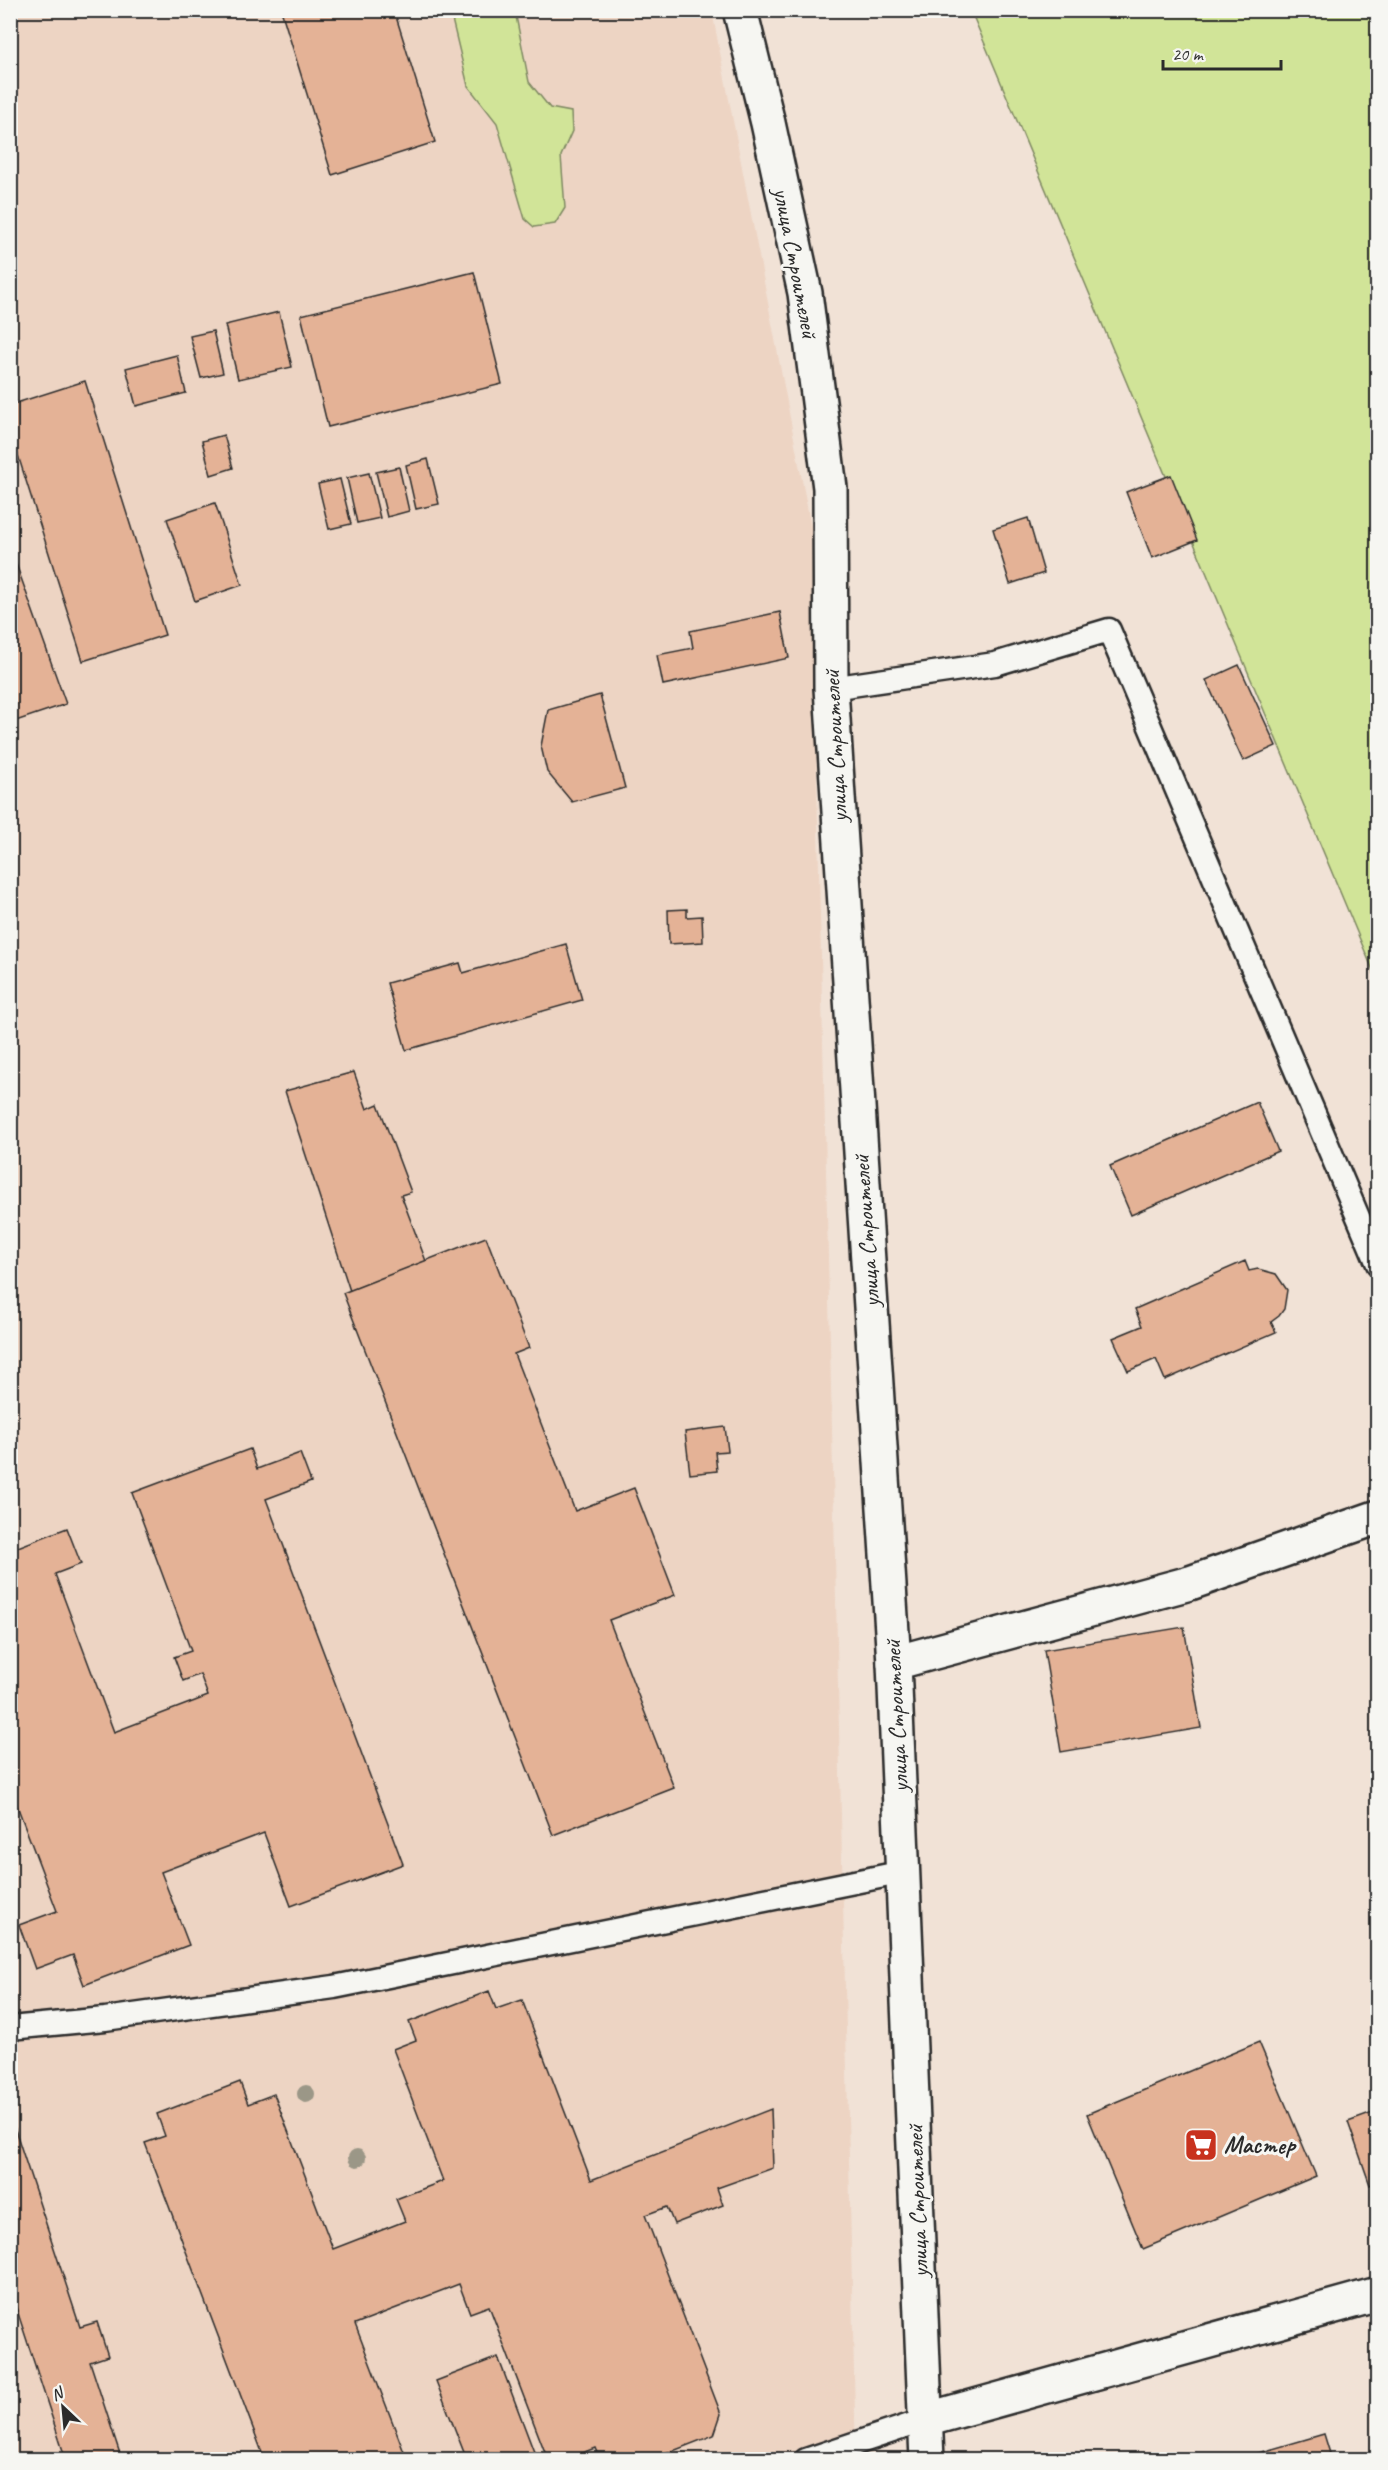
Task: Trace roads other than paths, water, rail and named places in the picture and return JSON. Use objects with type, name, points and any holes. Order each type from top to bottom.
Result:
[{"type":"main road","name":"улица Строителей","points":[[740,10],[768,123],[805,293],[830,488],[831,688],[894,1663],[927,2460]]},
{"type":"main road","points":[[894,1663],[1190,1583],[1377,1517]]},
{"type":"main road","points":[[925,2420],[1377,2294]]},
{"type":"lane","points":[[831,688],[995,664],[1109,630],[1377,1264]]},
{"type":"lane","points":[[10,2028],[105,2019],[334,1987],[904,1872]]},
{"type":"lane","points":[[806,2460],[925,2420]]},
{"type":"place","name":"Мастер","points":[[1201,2145]]}]
